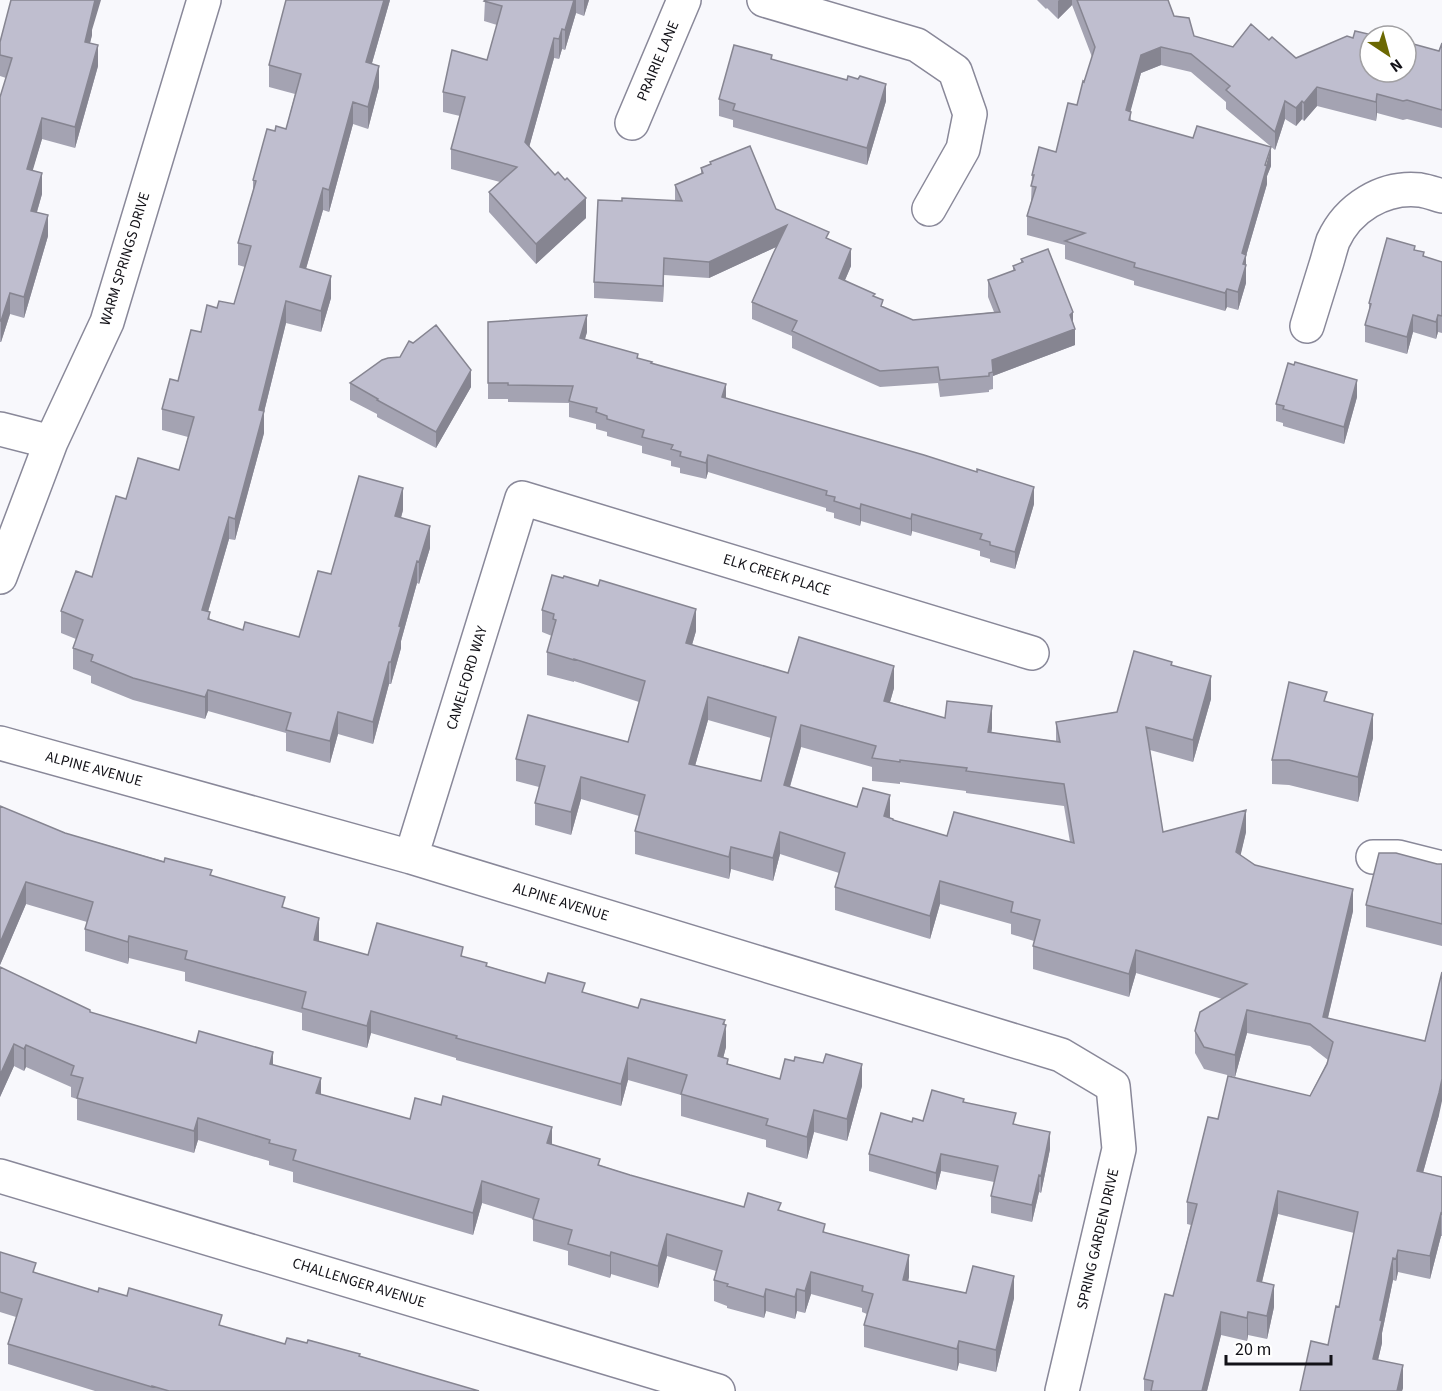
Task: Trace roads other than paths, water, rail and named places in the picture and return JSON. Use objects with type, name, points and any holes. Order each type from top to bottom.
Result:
[{"type":"street","name":"WARM SPRINGS DRIVE","points":[[0,577],[51,442],[107,322],[204,0]]},
{"type":"street","name":"PRAIRIE LANE","points":[[632,123],[684,0]]},
{"type":"street","points":[[764,0],[917,45],[955,71],[970,114],[963,149],[929,209]]},
{"type":"street","points":[[1307,326],[1333,241],[1342,225],[1355,211],[1370,200],[1403,190],[1421,190],[1442,196]]},
{"type":"street","points":[[0,429],[51,442]]},
{"type":"street","name":"ELK CREEK PLACE","points":[[522,498],[1032,652]]},
{"type":"street","name":"CAMELFORD WAY","points":[[411,857],[522,498]]},
{"type":"street","name":"ALPINE AVENUE","points":[[0,743],[411,857],[1060,1055],[1113,1086]]},
{"type":"street","points":[[1372,857],[1398,857],[1442,868]]},
{"type":"street","name":"SPRING GARDEN DRIVE","points":[[1062,1391],[1119,1149],[1113,1086]]},
{"type":"street","name":"CHALLENGER AVENUE","points":[[0,1176],[718,1391]]}]
